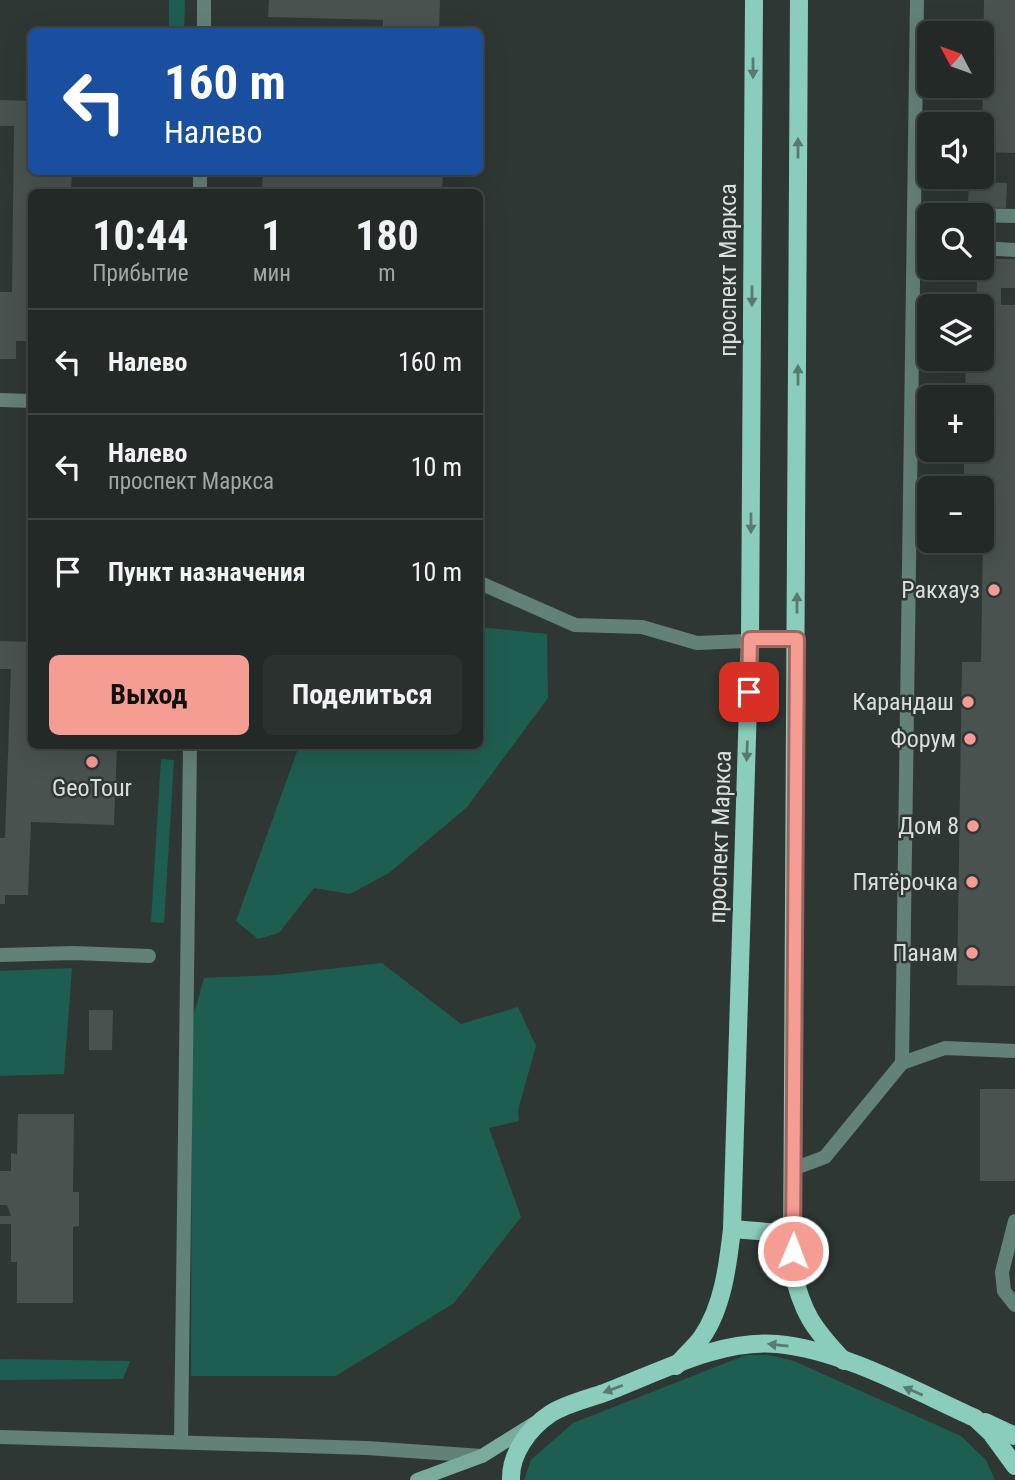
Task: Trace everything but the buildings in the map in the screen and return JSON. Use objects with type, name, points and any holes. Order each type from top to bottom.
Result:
[{"type":"main road","name":"проспект Маркса","points":[[676,1366],[702,1336],[713,1316],[728,1264],[732,1229],[750,639],[754,0]]},
{"type":"main road","points":[[799,0],[792,1268],[800,1304],[823,1339],[844,1361]]},
{"type":"main road","points":[[732,1229],[794,1234]]},
{"type":"main road","points":[[417,1480],[482,1456],[551,1413],[713,1352],[750,1344],[777,1344],[808,1349],[844,1361],[1015,1436]]},
{"type":"main road","points":[[511,1480],[516,1454],[528,1433],[551,1413]]},
{"type":"main road","points":[[975,1418],[991,1433],[1015,1466]]},
{"type":"lane","points":[[204,0],[204,28]]},
{"type":"lane","points":[[917,0],[921,203]]},
{"type":"lane","points":[[994,216],[1015,216]]},
{"type":"lane","points":[[994,249],[1015,250]]},
{"type":"lane","points":[[902,1063],[921,280]]},
{"type":"lane","points":[[0,400],[28,401]]},
{"type":"lane","points":[[483,584],[575,625],[642,627],[697,643],[797,639]]},
{"type":"lane","points":[[181,1442],[190,749]]},
{"type":"lane","points":[[0,955],[149,956]]},
{"type":"lane","points":[[793,1169],[825,1157],[902,1063],[945,1048],[1015,1051]]},
{"type":"lane","points":[[1015,1220],[1002,1272],[1004,1291],[1015,1305]]},
{"type":"lane","points":[[0,1437],[367,1448],[482,1456]]},
{"type":"green space","points":[[169,0],[185,0],[184,28],[169,28]]},
{"type":"green space","points":[[483,627],[547,634],[548,698],[467,807],[389,873],[350,894],[314,888],[279,933],[258,939],[236,921],[298,749],[483,749]]},
{"type":"green space","points":[[161,759],[174,760],[164,923],[151,922]]},
{"type":"green space","points":[[382,963],[461,1024],[518,1007],[536,1046],[518,1110],[519,1121],[489,1128],[521,1217],[454,1303],[336,1376],[191,1376],[192,1021],[204,978],[276,975]]},
{"type":"green space","points":[[72,968],[64,1074],[0,1076],[0,971]]},
{"type":"green space","points":[[746,1355],[769,1355],[794,1361],[961,1436],[986,1460],[995,1480],[524,1480],[531,1460],[573,1423]]},
{"type":"green space","points":[[0,1359],[130,1361],[123,1379],[0,1380]]},
{"type":"place","name":"Ракхауз","points":[[994,590]]},
{"type":"place","name":"Карандаш","points":[[968,702]]},
{"type":"place","name":"Форум","points":[[970,739]]},
{"type":"place","name":"GeoTour","points":[[92,762]]},
{"type":"place","name":"Дом 8","points":[[973,826]]},
{"type":"place","name":"Пятёрочка","points":[[972,882]]},
{"type":"place","name":"Панам","points":[[972,953]]},
{"type":"route","points":[[749,692],[750,639],[797,639],[793,1251]]}]
